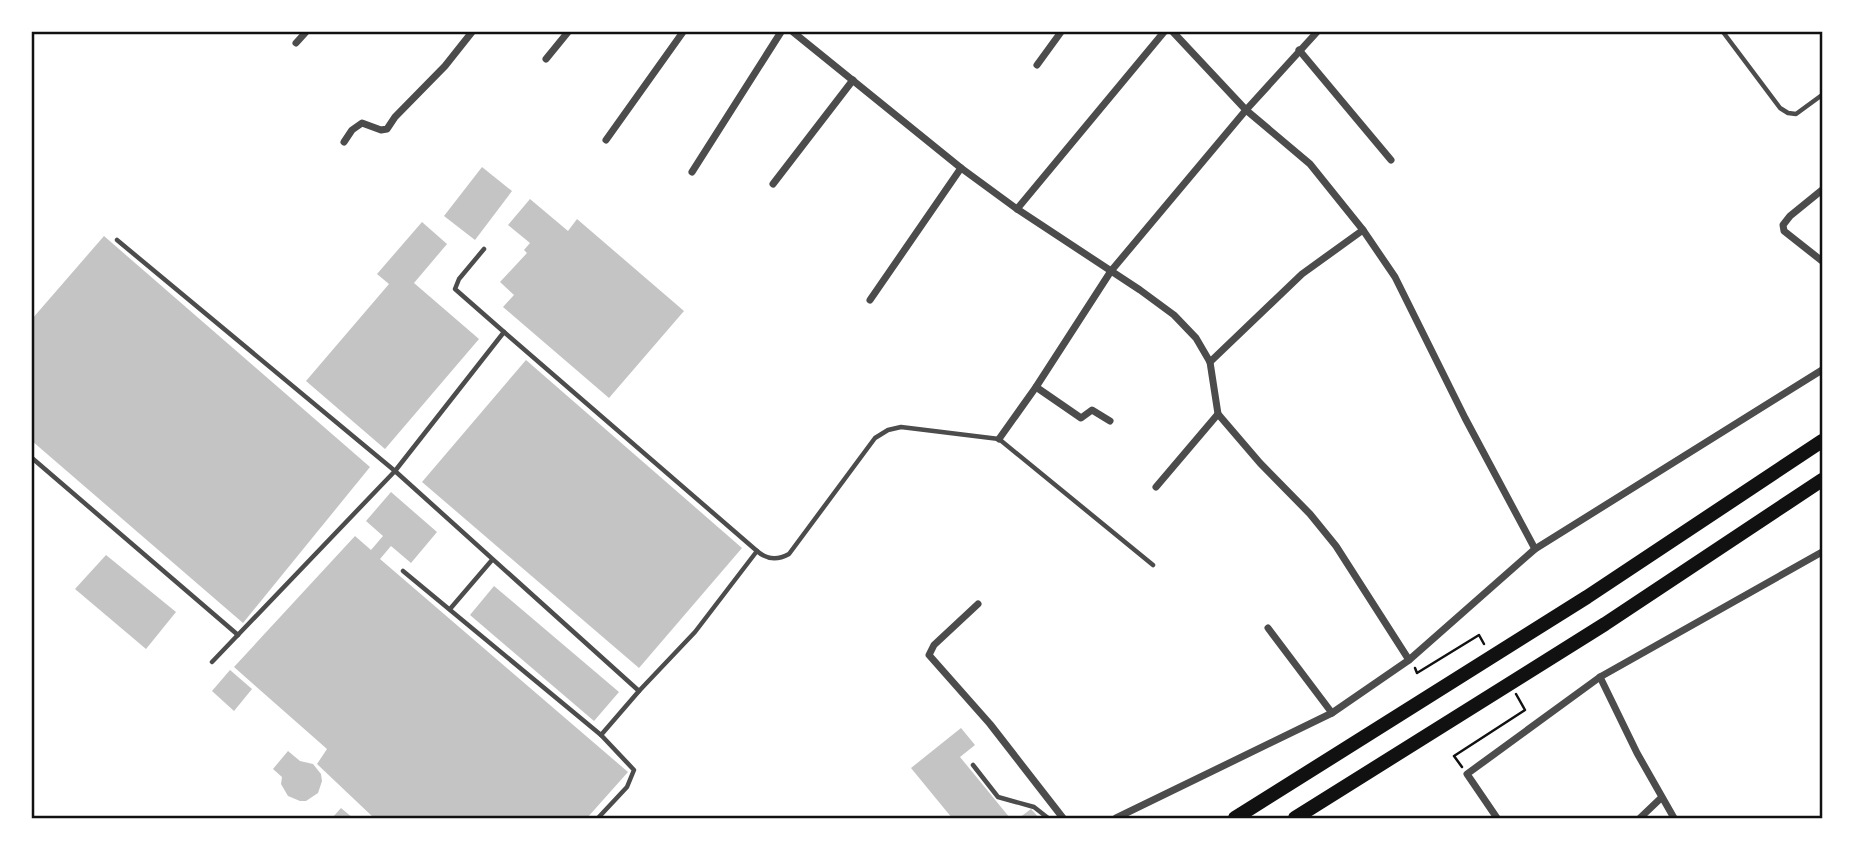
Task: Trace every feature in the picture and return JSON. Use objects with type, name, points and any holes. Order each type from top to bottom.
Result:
[{"type":"highway","points":[[1234,818],[1587,597],[1822,441]]},
{"type":"highway","points":[[1295,818],[1605,624],[1822,480]]},
{"type":"street","points":[[296,43],[306,32]]},
{"type":"street","points":[[344,142],[352,130],[362,123],[381,130],[387,129],[395,117],[445,66],[472,32]]},
{"type":"street","points":[[546,59],[568,32]]},
{"type":"street","points":[[606,140],[683,32]]},
{"type":"street","points":[[692,172],[781,32]]},
{"type":"street","points":[[793,32],[961,168],[1174,315],[1196,338],[1210,362],[1218,414],[1336,546],[1409,660]]},
{"type":"street","points":[[1037,65],[1061,32]]},
{"type":"street","points":[[1017,209],[1164,32]]},
{"type":"street","points":[[1173,32],[1246,110],[1310,164],[1363,230],[1395,277],[1465,418],[1535,549]]},
{"type":"street","points":[[999,439],[1111,271],[1246,110],[1317,32]]},
{"type":"street","points":[[1299,50],[1391,160]]},
{"type":"street","points":[[773,184],[853,80]]},
{"type":"street","points":[[870,300],[961,168]]},
{"type":"street","points":[[1822,190],[1783,225],[1784,231],[1822,261]]},
{"type":"street","points":[[1210,362],[1302,274],[1363,230]]},
{"type":"street","points":[[1116,818],[1332,713],[1409,660],[1535,549],[1822,370]]},
{"type":"street","points":[[1036,387],[1082,418],[1092,410],[1110,421]]},
{"type":"street","points":[[1156,487],[1218,414]]},
{"type":"street","points":[[1497,818],[1467,774],[1600,677],[1822,552]]},
{"type":"street","points":[[978,604],[934,645],[929,655],[990,724],[1063,818]]},
{"type":"street","points":[[1268,628],[1332,713]]},
{"type":"street","points":[[1600,677],[1661,798],[1674,818]]},
{"type":"street","points":[[1640,818],[1661,798]]},
{"type":"lane","points":[[1723,32],[1780,108],[1796,114],[1822,95]]},
{"type":"lane","points":[[117,240],[395,471],[639,691]]},
{"type":"lane","points":[[484,249],[458,279],[455,289],[763,557],[781,558],[789,554],[875,438],[888,430],[901,427],[999,439],[1153,565]]},
{"type":"lane","points":[[212,662],[395,471],[504,332]]},
{"type":"lane","points":[[32,458],[238,635]]},
{"type":"lane","points":[[601,735],[695,632],[757,551]]},
{"type":"lane","points":[[450,609],[492,560]]},
{"type":"lane","points":[[403,571],[601,735],[635,770],[627,787],[598,818]]},
{"type":"lane","points":[[972,765],[998,797],[1034,807],[1048,818]]},
{"type":"path","points":[[1418,673],[1479,635]]},
{"type":"path","points":[[1454,756],[1525,709]]},
{"type":"building","points":[[482,167],[512,191],[475,240],[444,216]]},
{"type":"building","points":[[530,199],[568,231],[577,219],[684,311],[609,398],[503,307],[514,295],[500,282],[527,253],[524,250],[530,243],[508,225]]},
{"type":"building","points":[[422,222],[447,244],[414,283],[479,339],[385,449],[306,381],[389,284],[377,274]]},
{"type":"building","points":[[104,236],[370,467],[243,623],[32,441],[32,319]]},
{"type":"building","points":[[526,360],[742,548],[639,668],[422,482]]},
{"type":"building","points":[[391,492],[437,532],[411,563],[391,546],[380,559],[628,772],[587,818],[374,818],[317,764],[327,749],[234,667],[355,536],[371,550],[383,536],[366,521]]},
{"type":"building","points":[[106,555],[176,612],[146,649],[75,589]]},
{"type":"building","points":[[494,586],[619,692],[594,721],[470,615]]},
{"type":"building","points":[[230,670],[252,689],[234,711],[212,691]]},
{"type":"building","points":[[961,728],[975,745],[960,757],[1010,818],[952,818],[911,768]]},
{"type":"building","points":[[288,751],[300,761],[313,764],[321,774],[318,793],[306,801],[288,796],[281,784],[282,777],[273,769]]},
{"type":"building","points":[[341,808],[353,818],[332,818]]},
{"type":"building","points":[[1031,809],[1039,818],[1019,818]]}]
